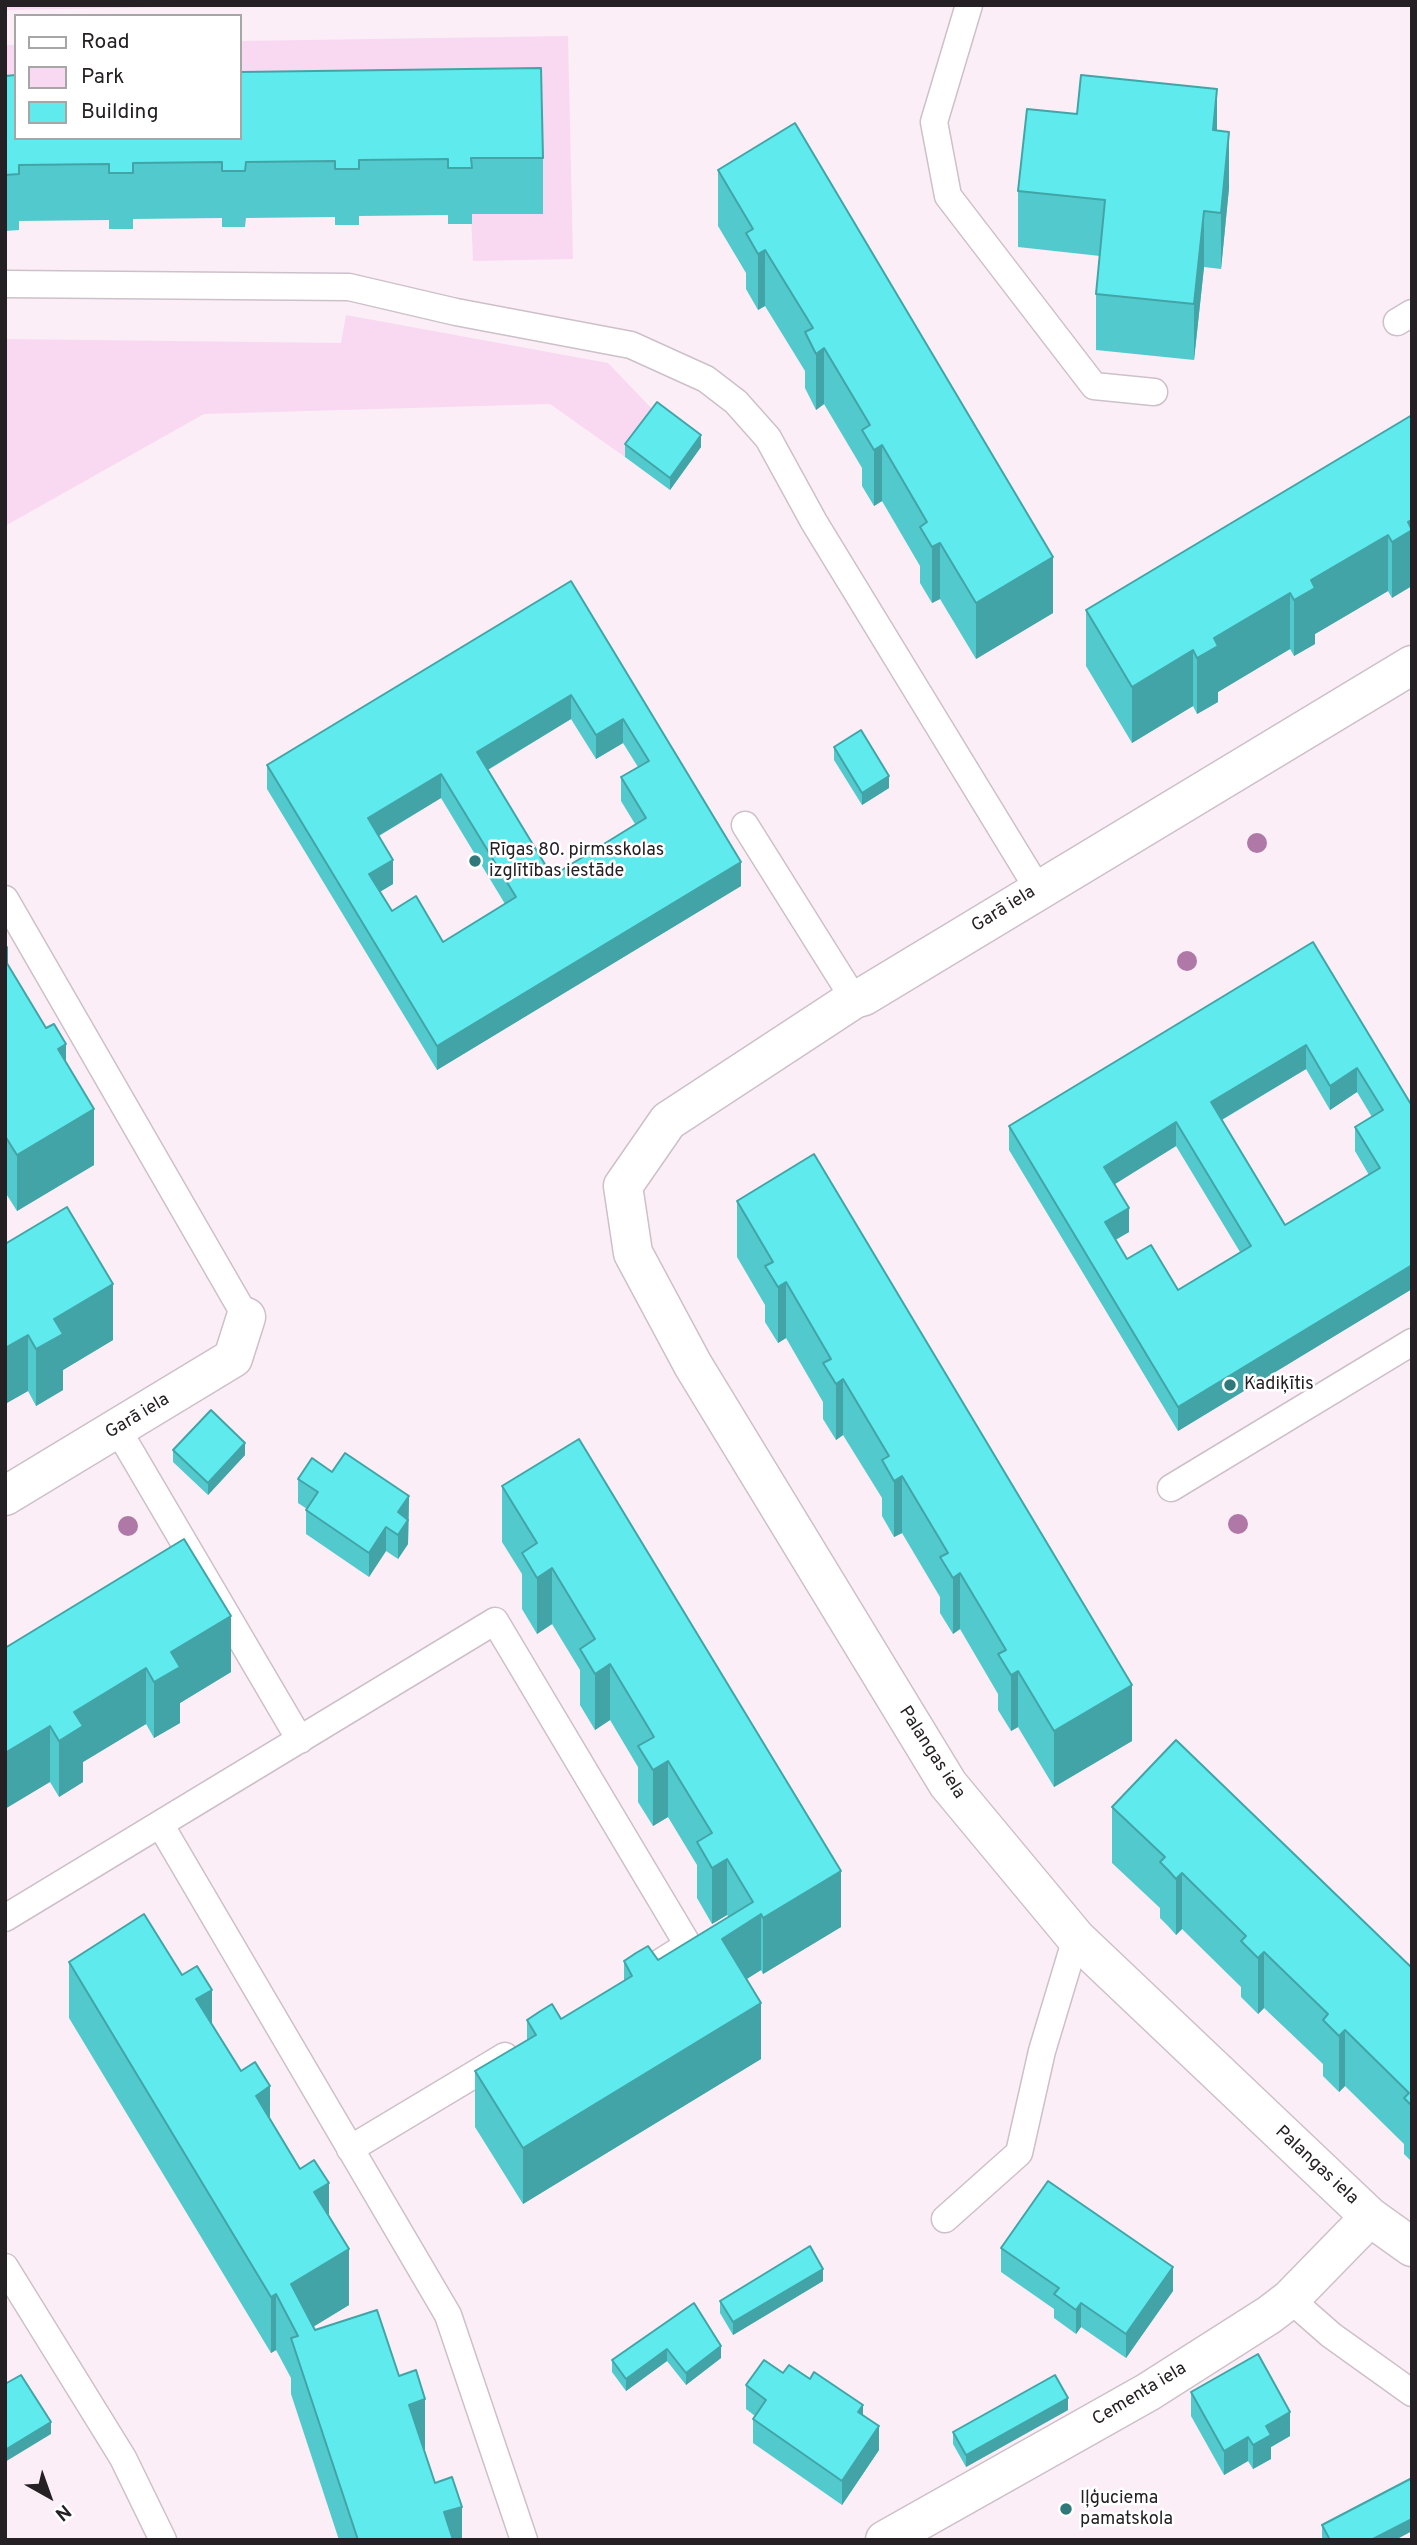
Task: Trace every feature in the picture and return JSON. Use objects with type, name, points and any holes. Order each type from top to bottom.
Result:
[{"type":"street","name":"Garā iela","points":[[623,1186],[668,1121],[855,999],[1411,667]]},
{"type":"street","name":"Palangas iela","points":[[623,1186],[633,1253],[693,1365],[948,1784],[1076,1938],[1370,2217],[1412,2247]]},
{"type":"street","name":"Garā iela","points":[[5,1496],[233,1358],[246,1317]]},
{"type":"street","name":"Cementa iela","points":[[885,2540],[1148,2392],[1269,2315],[1290,2299],[1370,2217]]},
{"type":"lane","points":[[970,5],[934,122],[948,195],[1094,386],[1154,393]]},
{"type":"lane","points":[[5,284],[349,287],[456,312],[631,345],[706,379],[736,402],[768,438],[814,522],[1038,889]]},
{"type":"lane","points":[[745,825],[855,999]]},
{"type":"lane","points":[[5,899],[246,1317]]},
{"type":"lane","points":[[1171,1488],[1412,1342]]},
{"type":"lane","points":[[118,1430],[300,1740]]},
{"type":"lane","points":[[5,1918],[495,1621],[688,1945],[640,1974]]},
{"type":"lane","points":[[160,1824],[448,2315],[523,2540]]},
{"type":"lane","points":[[944,2219],[1019,2153],[1042,2051],[1076,1938]]},
{"type":"lane","points":[[350,2149],[521,2046]]},
{"type":"lane","points":[[5,2267],[123,2458],[163,2540]]},
{"type":"lane","points":[[1290,2299],[1331,2335],[1412,2393]]},
{"type":"green space","points":[[5,5],[283,5],[5,10]]},
{"type":"green space","points":[[568,36],[573,259],[473,261],[471,214],[242,129],[242,41]]},
{"type":"green space","points":[[5,45],[14,45],[14,131],[5,131]]},
{"type":"green space","points":[[346,315],[608,363],[657,414],[625,457],[550,404],[204,414],[5,526],[5,339],[341,343]]},
{"type":"building","points":[[541,68],[543,158],[471,158],[472,168],[448,168],[448,159],[359,160],[359,169],[335,169],[335,161],[246,162],[245,171],[222,171],[222,162],[133,163],[133,173],[109,173],[109,164],[19,165],[19,174],[5,175],[5,76],[14,75],[14,140],[242,140],[242,72]]},
{"type":"building","points":[[1081,75],[1217,89],[1213,130],[1229,132],[1221,213],[1204,211],[1194,304],[1096,294],[1105,200],[1018,191],[1027,109],[1077,114]]},
{"type":"building","points":[[795,123],[1053,557],[976,603],[940,543],[932,547],[920,527],[927,522],[882,445],[874,450],[862,430],[870,425],[824,348],[816,354],[805,332],[813,328],[765,250],[758,254],[746,233],[753,229],[718,170]]},
{"type":"building","points":[[657,402],[701,435],[670,478],[625,444]]},
{"type":"building","points":[[1412,415],[1412,520],[1408,522],[1412,530],[1392,542],[1388,535],[1311,580],[1315,588],[1294,600],[1290,593],[1214,638],[1218,646],[1197,658],[1193,650],[1132,687],[1086,610]]},
{"type":"building","points":[[571,581],[741,862],[437,1046],[267,765]],"holes":[[[571,695],[596,735],[623,719],[649,761],[621,777],[646,818],[552,876],[477,752]],[[441,774],[516,897],[443,942],[416,896],[392,911],[369,874],[393,860],[368,818]]]},
{"type":"building","points":[[861,730],[889,776],[862,793],[834,747]]},
{"type":"building","points":[[1313,942],[1412,1106],[1412,1265],[1178,1407],[1009,1126]],"holes":[[[1306,1045],[1330,1086],[1357,1068],[1383,1110],[1355,1127],[1380,1168],[1285,1225],[1211,1102]],[[1176,1122],[1251,1246],[1178,1290],[1151,1245],[1127,1259],[1105,1222],[1129,1208],[1104,1167]]]},
{"type":"building","points":[[5,960],[46,1028],[54,1024],[66,1044],[58,1049],[94,1109],[17,1155],[5,1136]]},
{"type":"building","points":[[814,1154],[1132,1685],[1054,1731],[1018,1671],[1011,1675],[998,1654],[1006,1650],[960,1573],[953,1578],[940,1557],[948,1553],[902,1476],[894,1481],[882,1460],[889,1456],[843,1379],[836,1384],[823,1363],[831,1359],[786,1282],[778,1287],[765,1266],[773,1262],[737,1201]]},
{"type":"building","points":[[67,1207],[113,1284],[54,1319],[63,1334],[36,1349],[28,1335],[5,1348],[5,1244]]},
{"type":"building","points":[[211,1410],[245,1443],[208,1483],[173,1450]]},
{"type":"building","points":[[579,1439],[841,1871],[763,1918],[761,1914],[722,1939],[761,2003],[523,2148],[475,2071],[536,2035],[527,2020],[552,2004],[561,2019],[632,1976],[624,1961],[636,1953],[648,1946],[658,1960],[753,1902],[727,1859],[712,1868],[697,1842],[712,1833],[668,1761],[653,1770],[638,1746],[654,1737],[610,1664],[595,1674],[580,1649],[595,1639],[552,1568],[537,1578],[522,1553],[537,1543],[502,1486]]},
{"type":"building","points":[[345,1453],[409,1496],[398,1512],[408,1520],[398,1535],[386,1527],[369,1553],[306,1510],[318,1492],[298,1479],[312,1458],[332,1472]]},
{"type":"building","points":[[184,1539],[231,1616],[171,1652],[180,1667],[154,1682],[146,1668],[74,1712],[83,1726],[59,1741],[50,1726],[5,1753],[5,1648]]},
{"type":"building","points":[[1176,1740],[1412,1968],[1412,2106],[1404,2098],[1409,2093],[1345,2030],[1339,2036],[1323,2020],[1328,2014],[1264,1952],[1258,1958],[1241,1941],[1246,1936],[1182,1873],[1176,1879],[1160,1862],[1165,1857],[1112,1807]]},
{"type":"building","points":[[144,1914],[182,1975],[197,1966],[212,1990],[196,1999],[241,2071],[255,2062],[270,2086],[256,2096],[300,2169],[314,2160],[329,2183],[314,2192],[349,2249],[291,2284],[315,2330],[377,2310],[399,2376],[416,2370],[425,2399],[409,2405],[435,2483],[452,2477],[462,2507],[444,2512],[453,2540],[358,2540],[291,2338],[298,2336],[276,2294],[271,2297],[69,1962]]},
{"type":"building","points":[[1048,2181],[1173,2267],[1126,2334],[1081,2303],[1076,2310],[1054,2294],[1059,2288],[1001,2248]]},
{"type":"building","points":[[810,2246],[823,2269],[733,2322],[720,2301]]},
{"type":"building","points":[[694,2303],[721,2346],[686,2373],[667,2349],[626,2379],[612,2360]]},
{"type":"building","points":[[1258,2354],[1290,2412],[1266,2426],[1271,2435],[1253,2445],[1248,2437],[1224,2451],[1191,2392]]},
{"type":"building","points":[[764,2360],[783,2373],[789,2365],[810,2379],[814,2372],[863,2405],[858,2412],[879,2426],[842,2481],[753,2419],[766,2400],[746,2385]]},
{"type":"building","points":[[21,2375],[51,2422],[5,2450],[5,2384]]},
{"type":"building","points":[[1055,2375],[1068,2398],[966,2455],[953,2432]]},
{"type":"building","points":[[1412,2478],[1412,2519],[1371,2540],[1330,2540],[1322,2525]]},
{"type":"place","name":"Rīgas 80. pirmsskolas izglītības iestāde","points":[[475,861]]},
{"type":"place","name":"Kadiķītis","points":[[1230,1385]]},
{"type":"place","name":"Iļģuciema pamatskola","points":[[1066,2509]]}]
